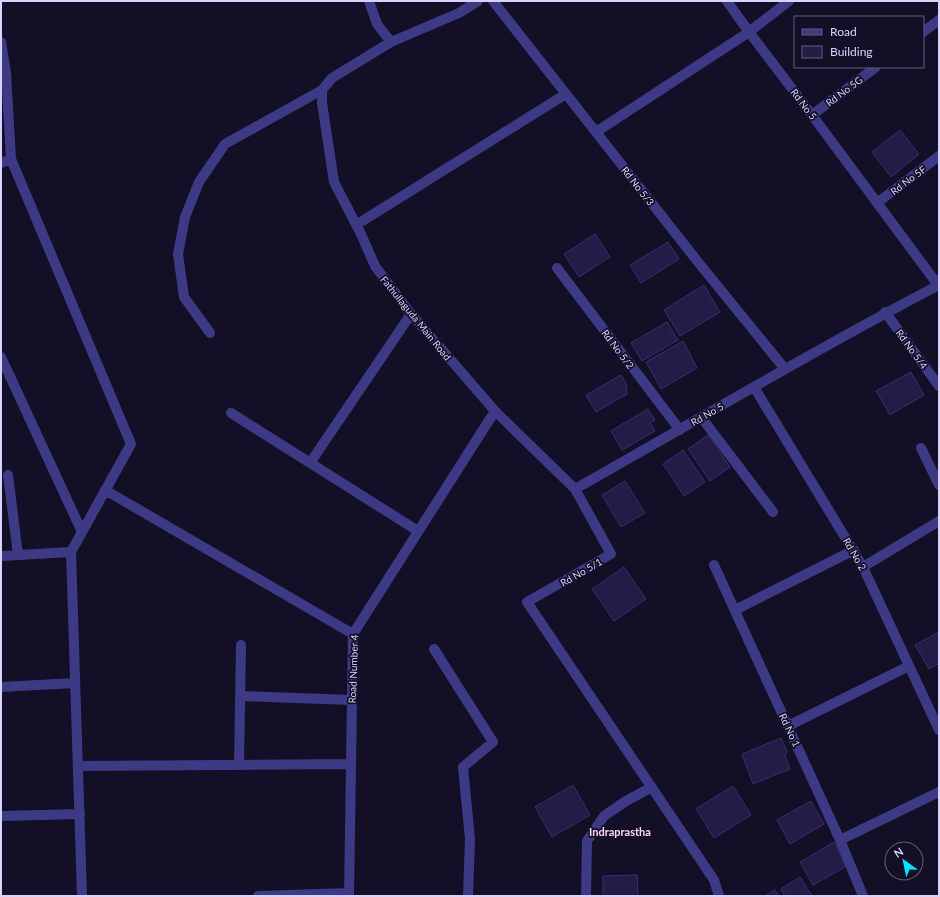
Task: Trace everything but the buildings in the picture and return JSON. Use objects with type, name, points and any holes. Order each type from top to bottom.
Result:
[{"type":"street","points":[[369,1],[377,24],[391,42]]},
{"type":"street","points":[[210,333],[184,298],[178,254],[185,217],[199,182],[225,144],[322,90],[332,78],[391,42],[459,13],[478,1]]},
{"type":"street","name":"Rd No 5/3","points":[[493,1],[698,262],[785,369]]},
{"type":"street","name":"Rd No 5","points":[[575,489],[886,312],[938,285],[727,1]]},
{"type":"street","points":[[596,132],[749,32],[789,1]]},
{"type":"street","points":[[924,31],[939,20]]},
{"type":"street","points":[[1,42],[6,73],[4,90],[11,159],[131,444],[71,552],[82,896]]},
{"type":"street","name":"Rd No 5G","points":[[812,115],[875,68]]},
{"type":"street","name":"Fathullaguda Main Road","points":[[322,90],[322,103],[334,182],[375,266],[411,314],[495,411]]},
{"type":"street","points":[[356,225],[566,94]]},
{"type":"street","name":"Rd No 5F","points":[[877,203],[939,156]]},
{"type":"street","points":[[1,163],[11,159]]},
{"type":"street","name":"Rd No 5/2","points":[[557,268],[680,430]]},
{"type":"street","name":"Rd No 5/4","points":[[886,312],[939,386]]},
{"type":"street","points":[[310,463],[411,314]]},
{"type":"street","points":[[1,357],[82,532]]},
{"type":"street","name":"Rd No 2","points":[[754,387],[854,550],[939,730]]},
{"type":"street","points":[[495,411],[575,489]]},
{"type":"street","name":"Road Number 4","points":[[349,894],[353,634],[495,411]]},
{"type":"street","points":[[231,413],[418,531]]},
{"type":"street","points":[[701,417],[773,512]]},
{"type":"street","points":[[921,448],[939,485]]},
{"type":"street","points":[[8,475],[18,555]]},
{"type":"street","name":"Rd No 5/1","points":[[575,489],[612,554],[527,602],[652,787]]},
{"type":"street","points":[[105,490],[353,634]]},
{"type":"street","points":[[863,567],[939,521]]},
{"type":"street","points":[[734,610],[854,550]]},
{"type":"street","points":[[1,556],[71,552]]},
{"type":"street","name":"Rd No 1","points":[[714,565],[840,840],[863,896]]},
{"type":"street","points":[[239,764],[241,645]]},
{"type":"street","points":[[434,649],[493,742],[463,767],[470,839],[468,896]]},
{"type":"street","points":[[788,726],[909,666]]},
{"type":"street","points":[[1,686],[75,683]]},
{"type":"street","points":[[240,696],[352,700]]},
{"type":"street","points":[[78,766],[351,764]]},
{"type":"street","points":[[586,896],[587,841],[604,816],[652,787],[714,880],[719,896]]},
{"type":"street","points":[[840,840],[939,792]]},
{"type":"street","points":[[1,816],[80,814]]},
{"type":"street","points":[[258,896],[349,894]]},
{"type":"district","name":"Indraprastha","points":[[620,831]]}]
